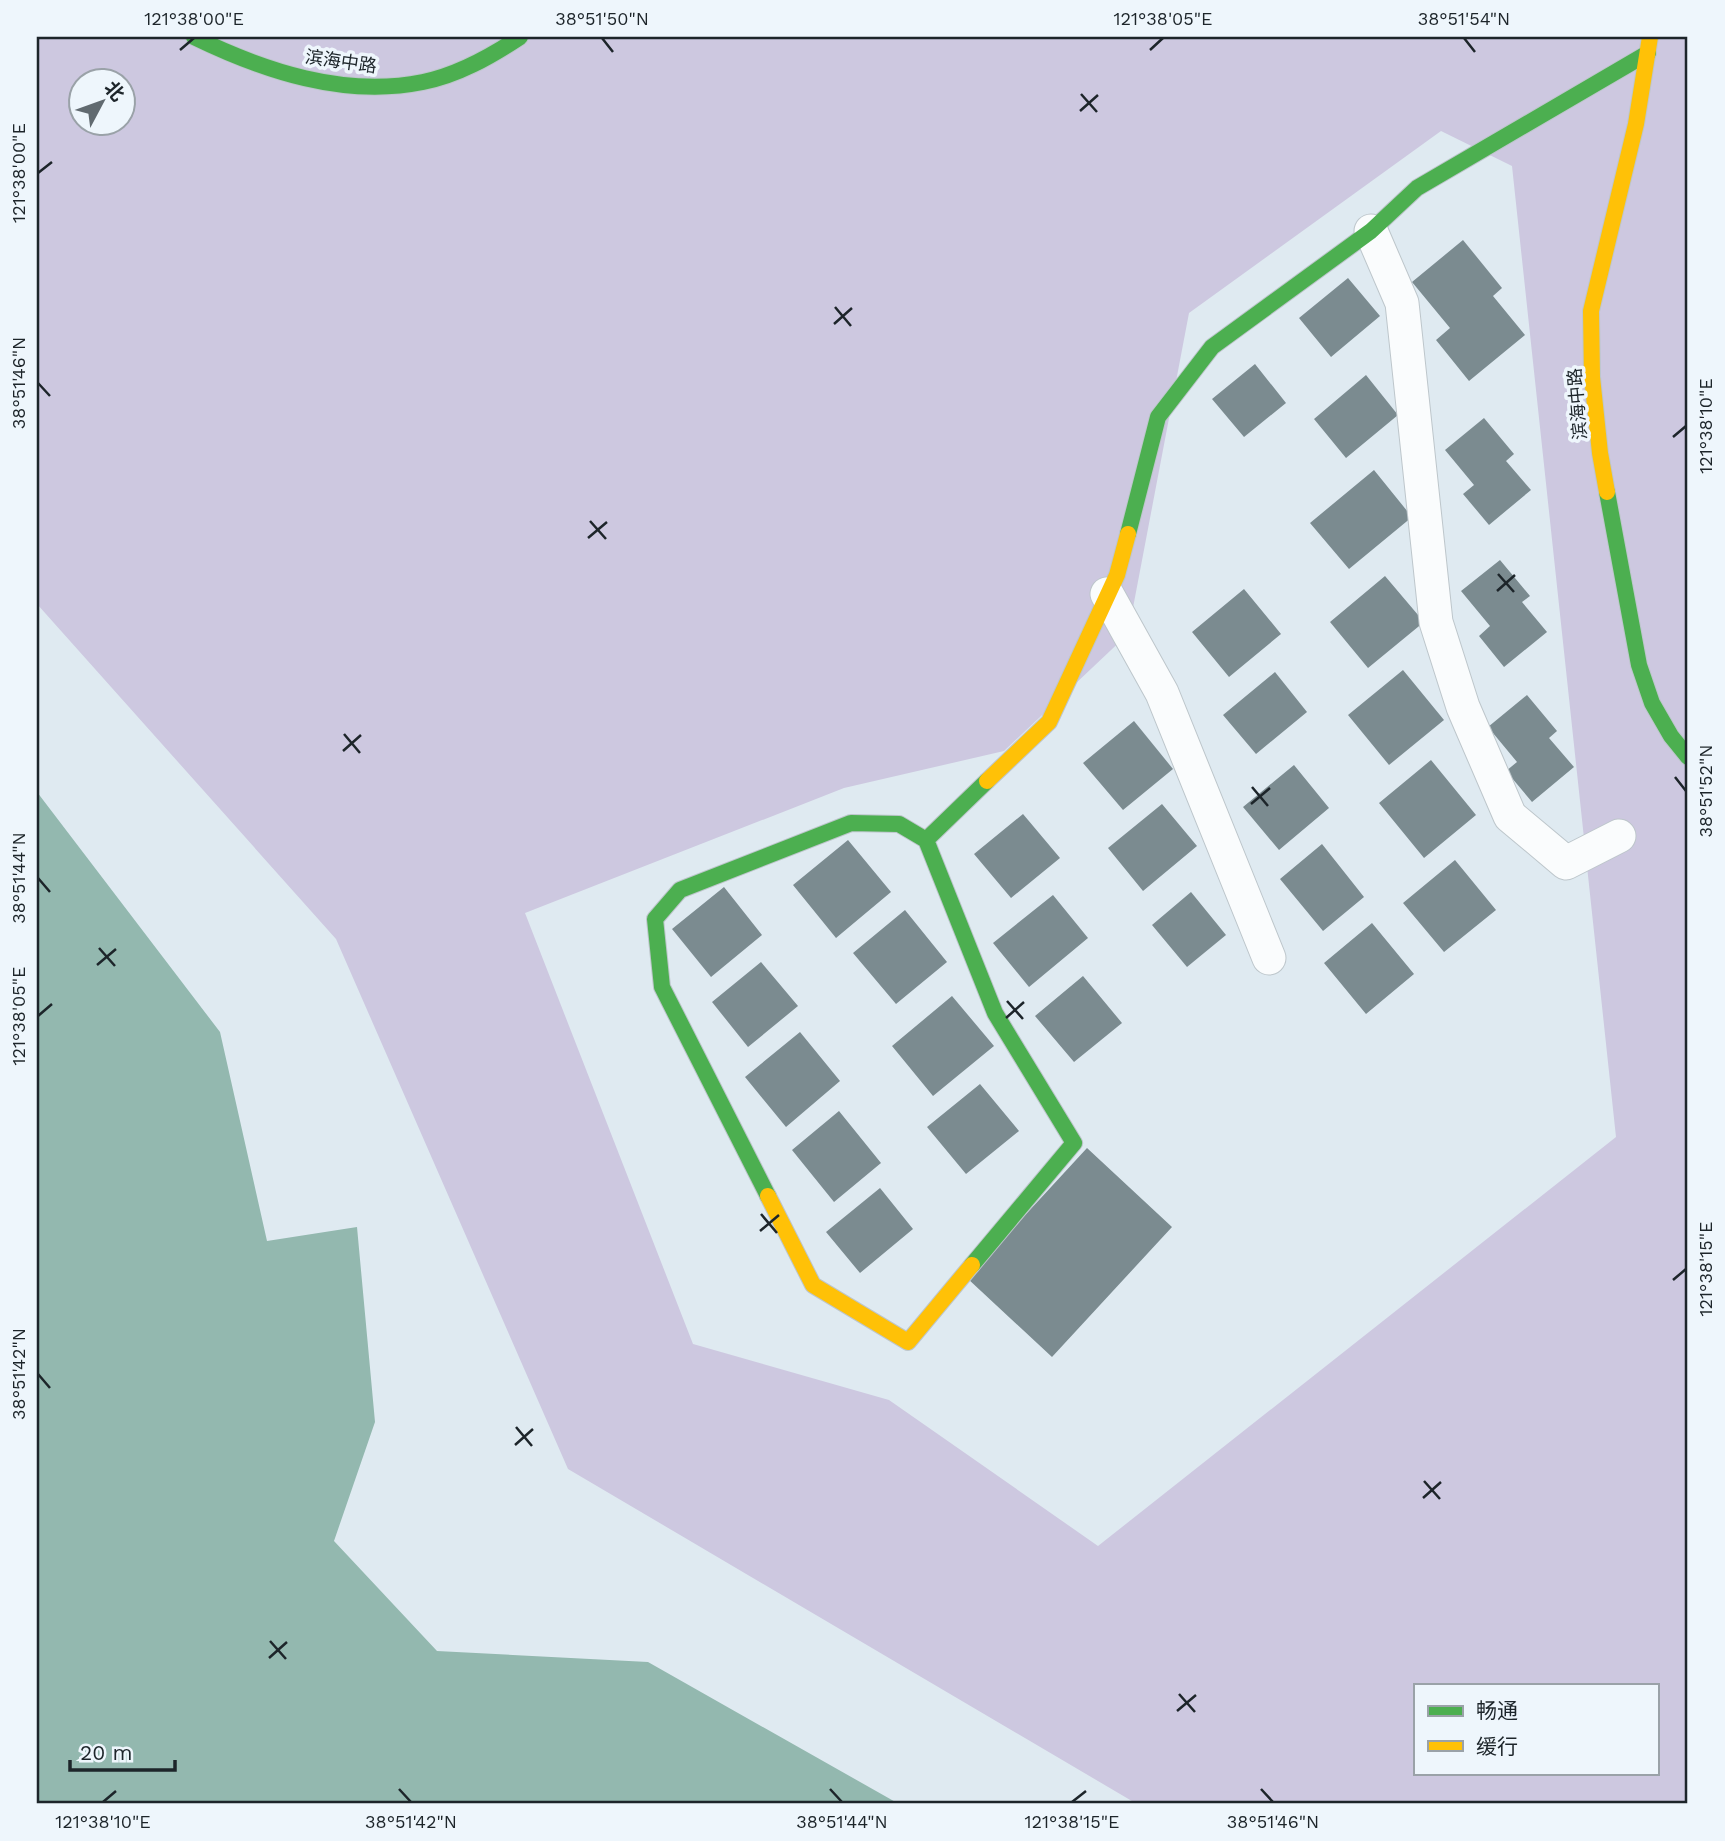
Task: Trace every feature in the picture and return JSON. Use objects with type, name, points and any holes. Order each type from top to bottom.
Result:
[{"type":"main road","name":"滨海中路","points":[[194,37],[265,67],[323,81],[371,88],[422,82],[460,71],[520,37]]},
{"type":"main road","name":"滨海中路","points":[[1649,45],[1636,124],[1591,311],[1592,377],[1600,453],[1640,664],[1652,703],[1671,736],[1688,757]]},
{"type":"main road","points":[[926,840],[1049,722],[1117,575],[1158,417],[1212,347],[1371,231],[1417,188],[1649,45]]},
{"type":"main road","points":[[851,823],[899,824],[926,840],[995,1013],[1074,1143],[908,1342],[813,1285],[662,987],[655,919],[680,890],[851,823]]},
{"type":"street","points":[[1371,231],[1402,303],[1436,622],[1463,707],[1510,816],[1566,863],[1619,836]]},
{"type":"street","points":[[1107,594],[1163,693],[1269,958]]},
{"type":"shaded area","points":[[37,37],[1688,37],[1688,1804],[1137,1804],[568,1469],[336,939],[37,604]],"holes":[[[1441,131],[1512,166],[1616,1137],[1098,1546],[889,1400],[693,1344],[525,913],[844,788],[1004,751],[1128,634],[1189,313]]]},
{"type":"shaded area","points":[[37,792],[220,1032],[267,1241],[357,1227],[375,1422],[334,1541],[437,1651],[648,1662],[899,1804],[37,1804]]},
{"type":"building","points":[[1463,240],[1502,288],[1493,296],[1525,335],[1469,381],[1436,340],[1450,328],[1412,282]]},
{"type":"building","points":[[1348,278],[1380,316],[1331,357],[1299,318]]},
{"type":"building","points":[[1255,364],[1286,403],[1244,437],[1212,399]]},
{"type":"building","points":[[1366,375],[1398,415],[1346,458],[1314,419]]},
{"type":"building","points":[[1484,418],[1514,454],[1506,461],[1531,490],[1489,525],[1463,494],[1474,485],[1445,450]]},
{"type":"building","points":[[1374,470],[1412,517],[1349,569],[1310,523]]},
{"type":"building","points":[[1500,560],[1530,596],[1522,602],[1547,632],[1504,667],[1479,636],[1490,626],[1461,591]]},
{"type":"building","points":[[1385,576],[1424,622],[1368,668],[1330,622]]},
{"type":"building","points":[[1244,589],[1281,634],[1229,677],[1192,632]]},
{"type":"building","points":[[1403,670],[1444,720],[1389,765],[1348,715]]},
{"type":"building","points":[[1275,672],[1307,712],[1256,754],[1223,715]]},
{"type":"building","points":[[1527,695],[1557,731],[1549,738],[1574,767],[1532,802],[1506,771],[1517,762],[1488,727]]},
{"type":"building","points":[[1134,721],[1173,769],[1123,810],[1083,763]]},
{"type":"building","points":[[1431,760],[1476,815],[1424,858],[1379,803]]},
{"type":"building","points":[[1294,765],[1329,808],[1279,850],[1243,807]]},
{"type":"building","points":[[1162,804],[1197,846],[1143,891],[1108,848]]},
{"type":"building","points":[[1023,814],[1060,858],[1011,898],[974,854]]},
{"type":"building","points":[[848,840],[891,892],[836,938],[793,885]]},
{"type":"building","points":[[1322,844],[1364,897],[1323,931],[1280,879]]},
{"type":"building","points":[[1455,860],[1496,910],[1444,952],[1403,903]]},
{"type":"building","points":[[724,887],[762,935],[711,977],[672,929]]},
{"type":"building","points":[[1191,892],[1226,935],[1187,967],[1152,925]]},
{"type":"building","points":[[1053,895],[1088,938],[1029,987],[993,943]]},
{"type":"building","points":[[905,910],[947,962],[896,1004],[853,953]]},
{"type":"building","points":[[1372,923],[1414,974],[1366,1014],[1324,963]]},
{"type":"building","points":[[761,962],[798,1006],[748,1047],[712,1002]]},
{"type":"building","points":[[1083,976],[1122,1023],[1074,1062],[1035,1016]]},
{"type":"building","points":[[952,996],[994,1046],[933,1096],[892,1046]]},
{"type":"building","points":[[800,1032],[840,1081],[786,1127],[745,1077]]},
{"type":"building","points":[[980,1084],[1019,1131],[966,1174],[927,1127]]},
{"type":"building","points":[[839,1111],[881,1163],[834,1202],[792,1150]]},
{"type":"building","points":[[1087,1148],[1172,1227],[1052,1357],[967,1278]]},
{"type":"building","points":[[880,1188],[913,1229],[860,1273],[826,1232]]},
{"type":"traffic: fast","points":[[194,37],[248,61],[276,70],[334,84],[364,86],[393,86],[449,75],[520,37]]},
{"type":"traffic: fast","points":[[1128,534],[1158,417],[1212,347],[1371,231],[1417,188],[1648,53]]},
{"type":"traffic: fast","points":[[1607,492],[1639,665],[1652,703],[1671,736],[1688,757]]},
{"type":"traffic: fast","points":[[768,1196],[662,987],[655,919],[680,890],[851,823],[899,824],[926,840],[987,781]]},
{"type":"traffic: fast","points":[[926,840],[995,1013],[1074,1143],[972,1265]]},
{"type":"traffic: slow","points":[[1607,492],[1592,377],[1591,311],[1636,124],[1650,37]]},
{"type":"traffic: slow","points":[[987,781],[1049,722],[1117,575],[1128,534]]},
{"type":"traffic: slow","points":[[768,1196],[813,1285],[908,1342],[972,1265]]}]
